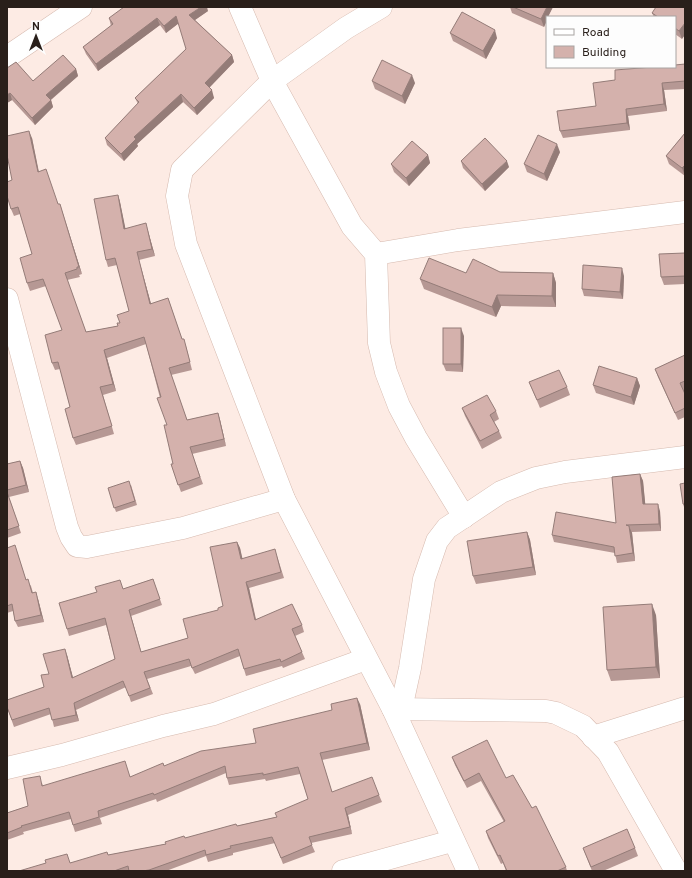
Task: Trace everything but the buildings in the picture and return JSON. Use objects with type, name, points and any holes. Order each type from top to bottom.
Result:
[{"type":"street","points":[[7,57],[81,7]]},
{"type":"street","points":[[240,7],[272,81],[352,226],[376,254],[379,343],[386,372],[399,406],[416,438],[464,517]]},
{"type":"street","points":[[381,7],[346,28],[272,81],[182,170],[177,196],[186,244],[284,499],[327,580],[366,659],[397,709],[452,841],[468,871]]},
{"type":"street","points":[[376,254],[458,240],[685,212]]},
{"type":"street","points":[[7,299],[67,527],[71,538],[77,546],[87,547],[184,528],[284,499]]},
{"type":"street","points":[[397,709],[410,668],[424,579],[437,542],[448,528],[501,492],[536,478],[565,472],[685,457]]},
{"type":"street","points":[[7,768],[62,755],[163,726],[214,714],[366,659]]},
{"type":"street","points":[[593,737],[685,708]]},
{"type":"street","points":[[397,709],[546,711],[556,713],[583,726],[608,752],[676,871]]},
{"type":"street","points":[[343,871],[452,841]]}]
